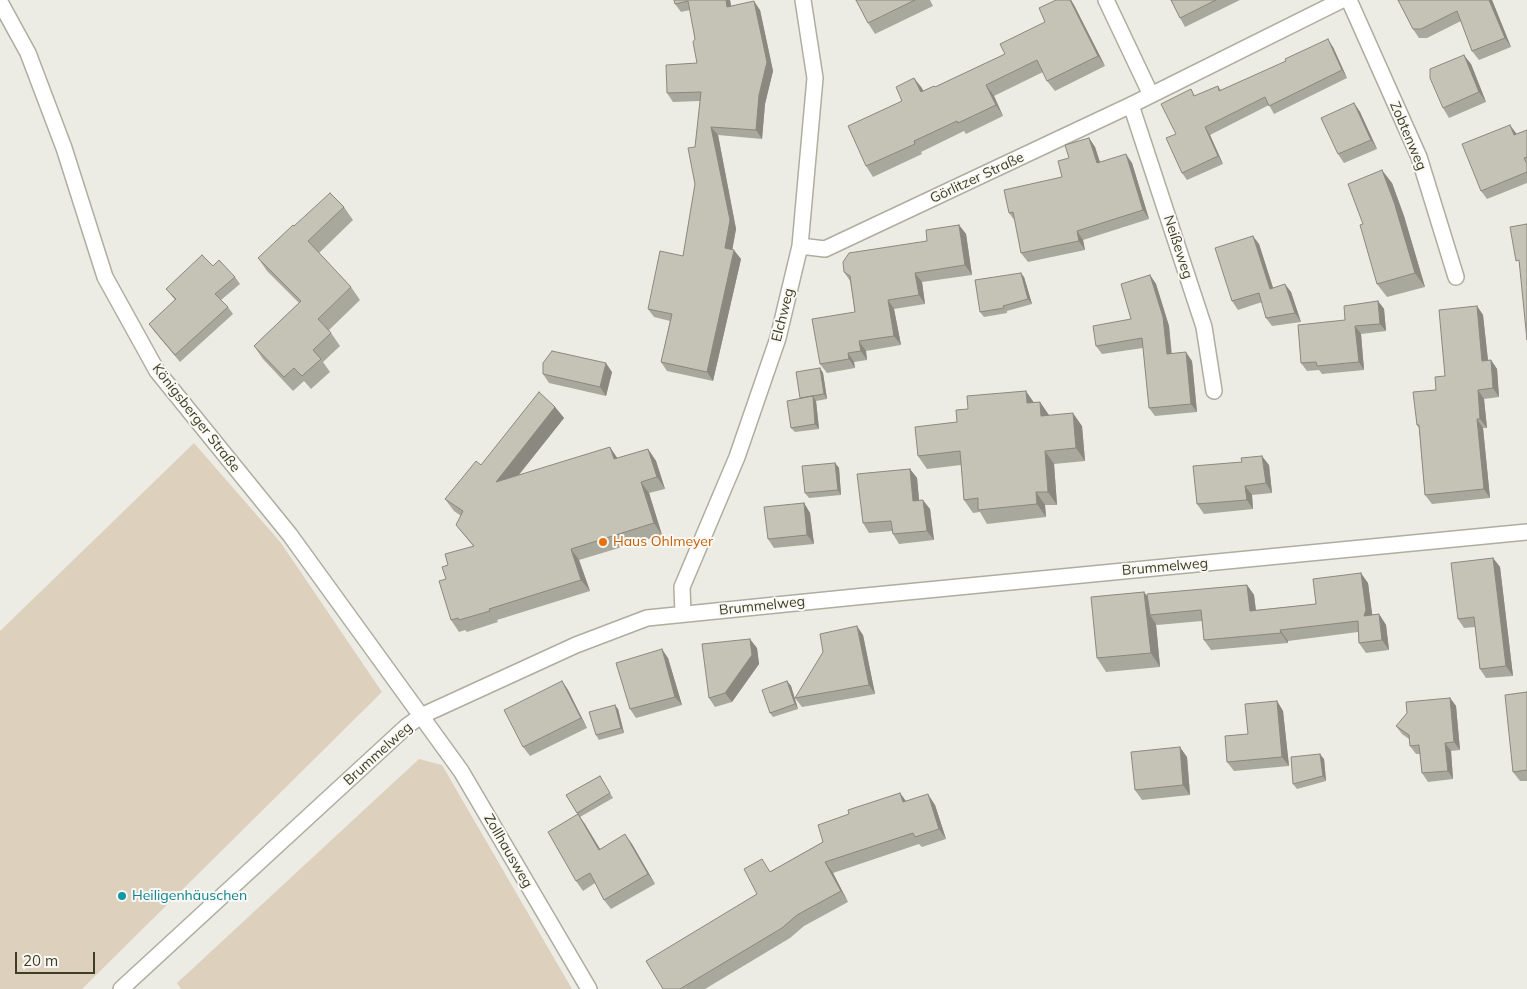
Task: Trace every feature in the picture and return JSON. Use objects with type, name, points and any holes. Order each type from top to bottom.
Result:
[{"type":"street","name":"Elchweg","points":[[683,614],[682,587],[736,457],[778,338],[800,246],[815,78],[803,0]]},
{"type":"street","points":[[1106,0],[1151,95]]},
{"type":"street","name":"Görlitzer Straße","points":[[800,246],[825,249],[1131,105],[1342,0]]},
{"type":"street","name":"Zobtenweg","points":[[1348,0],[1419,157],[1456,277]]},
{"type":"street","name":"Königsberger Straße","points":[[0,2],[28,54],[61,140],[105,277],[157,371],[290,535],[421,716]]},
{"type":"street","name":"Neißeweg","points":[[1131,105],[1204,327],[1214,391]]},
{"type":"street","name":"Brummelweg","points":[[120,989],[407,726],[421,716],[576,645],[647,618],[1527,532]]},
{"type":"street","name":"Zollhausweg","points":[[421,716],[461,771],[589,989]]},
{"type":"shaded area","points":[[194,443],[281,543],[382,692],[82,989],[0,989],[0,631]]},
{"type":"shaded area","points":[[419,759],[442,765],[572,989],[181,989],[177,983]]},
{"type":"building","points":[[674,0],[726,0],[727,7],[754,1],[767,62],[759,95],[756,130],[711,127],[730,220],[725,248],[734,250],[707,372],[661,362],[672,314],[648,309],[660,251],[683,256],[695,184],[688,148],[695,147],[701,92],[667,93],[666,65],[697,63],[688,1],[675,4]]},
{"type":"building","points":[[856,0],[915,0],[868,23]]},
{"type":"building","points":[[1056,0],[1070,0],[1098,56],[1047,81],[1037,60],[986,85],[996,105],[914,141],[915,144],[866,166],[848,126],[902,101],[896,87],[914,78],[921,92],[1005,54],[1000,44],[1045,22],[1039,8]]},
{"type":"building","points":[[1171,0],[1216,0],[1180,18]]},
{"type":"building","points":[[1398,0],[1489,0],[1505,38],[1472,51],[1457,11],[1421,29],[1413,29]]},
{"type":"building","points":[[1328,39],[1342,70],[1269,106],[1265,97],[1205,127],[1218,156],[1182,173],[1166,138],[1176,134],[1161,104],[1191,89],[1194,96],[1218,86],[1219,91],[1286,61],[1285,59]]},
{"type":"building","points":[[1464,55],[1479,92],[1443,108],[1430,78],[1430,69]]},
{"type":"building","points":[[1354,103],[1371,140],[1338,154],[1321,118]]},
{"type":"building","points":[[1510,125],[1514,135],[1527,130],[1527,157],[1524,158],[1527,164],[1527,172],[1481,191],[1462,144]]},
{"type":"building","points":[[1089,138],[1097,163],[1126,154],[1143,210],[1077,231],[1079,241],[1021,253],[1013,212],[1009,213],[1004,190],[1062,177],[1058,161],[1069,158],[1065,145]]},
{"type":"building","points":[[1382,170],[1394,202],[1415,273],[1377,284],[1360,225],[1363,224],[1348,184]]},
{"type":"building","points":[[330,193],[344,207],[308,241],[351,287],[318,319],[331,333],[313,350],[321,359],[302,376],[294,368],[284,377],[254,346],[301,301],[258,258]]},
{"type":"building","points":[[1527,224],[1527,340],[1519,260],[1516,261],[1510,227]]},
{"type":"building","points":[[959,225],[965,265],[915,273],[919,295],[888,300],[894,336],[859,341],[861,351],[848,353],[849,359],[820,364],[812,319],[855,312],[850,276],[844,272],[843,262],[849,253],[927,241],[926,230]]},
{"type":"building","points":[[1253,236],[1270,289],[1285,284],[1295,313],[1266,318],[1259,293],[1232,301],[1215,248]]},
{"type":"building","points":[[202,255],[213,266],[219,260],[235,277],[215,294],[228,307],[175,355],[149,324],[176,299],[166,289]]},
{"type":"building","points":[[1021,273],[1028,299],[1003,306],[1004,308],[980,312],[975,280]]},
{"type":"building","points":[[1150,275],[1163,317],[1167,354],[1186,352],[1191,404],[1149,408],[1142,338],[1096,346],[1093,326],[1131,319],[1121,284]]},
{"type":"building","points":[[1378,301],[1380,324],[1355,326],[1359,362],[1317,366],[1316,362],[1301,363],[1298,325],[1345,320],[1344,306]]},
{"type":"building","points":[[1477,306],[1482,361],[1491,360],[1493,388],[1478,390],[1480,419],[1477,419],[1484,489],[1425,495],[1419,425],[1417,425],[1413,392],[1436,390],[1435,377],[1445,376],[1439,310]]},
{"type":"building","points":[[552,351],[606,363],[600,387],[543,374],[543,363]]},
{"type":"building","points":[[820,368],[824,394],[800,398],[796,372]]},
{"type":"building","points":[[1026,391],[1027,403],[1040,402],[1041,416],[1073,413],[1076,448],[1045,451],[1048,492],[1036,492],[1037,504],[978,510],[978,498],[964,500],[960,451],[918,456],[915,427],[957,422],[956,410],[968,409],[967,396]]},
{"type":"building","points":[[539,392],[555,407],[496,482],[610,447],[614,459],[648,449],[657,477],[641,482],[654,523],[571,549],[581,580],[489,609],[490,611],[459,620],[458,618],[451,620],[439,581],[446,579],[442,567],[448,565],[445,554],[474,546],[456,525],[463,511],[445,499],[476,461],[481,465]]},
{"type":"building","points":[[813,396],[815,424],[791,428],[787,401]]},
{"type":"building","points":[[1262,456],[1266,483],[1245,486],[1247,500],[1197,504],[1193,466],[1242,462],[1241,458]]},
{"type":"building","points":[[835,463],[838,490],[805,493],[802,466]]},
{"type":"building","points":[[910,469],[913,501],[923,500],[927,531],[893,534],[891,521],[863,523],[857,474]]},
{"type":"building","points":[[804,503],[807,535],[768,539],[764,507]]},
{"type":"building","points":[[1493,558],[1506,666],[1480,669],[1474,617],[1458,619],[1451,563]]},
{"type":"building","points":[[1361,573],[1366,610],[1364,616],[1379,614],[1382,640],[1359,643],[1358,621],[1280,630],[1281,633],[1204,640],[1201,610],[1150,615],[1147,594],[1247,585],[1250,611],[1316,604],[1313,579]]},
{"type":"building","points":[[1144,592],[1151,653],[1097,658],[1091,597]]},
{"type":"building","points":[[857,626],[869,685],[795,698],[823,652],[820,634]]},
{"type":"building","points":[[750,639],[752,655],[725,693],[709,698],[702,644]]},
{"type":"building","points":[[662,649],[675,697],[630,709],[616,663]]},
{"type":"building","points":[[562,681],[581,718],[523,747],[504,710]]},
{"type":"building","points":[[787,681],[795,704],[770,713],[762,690]]},
{"type":"building","points":[[1527,692],[1527,770],[1513,772],[1505,695]]},
{"type":"building","points":[[1450,698],[1454,742],[1445,743],[1448,771],[1422,773],[1419,745],[1410,746],[1409,735],[1396,726],[1407,713],[1406,702]]},
{"type":"building","points":[[1277,701],[1282,757],[1227,762],[1225,736],[1248,734],[1245,704]]},
{"type":"building","points":[[615,705],[621,728],[596,735],[589,712]]},
{"type":"building","points":[[1180,747],[1183,785],[1135,790],[1131,752]]},
{"type":"building","points":[[1320,754],[1323,776],[1293,784],[1291,757]]},
{"type":"building","points":[[600,776],[610,793],[577,813],[566,795]]},
{"type":"building","points":[[900,793],[903,802],[928,794],[939,829],[915,837],[913,833],[825,862],[841,891],[797,915],[782,928],[680,989],[663,989],[646,961],[757,894],[744,869],[762,859],[770,872],[823,842],[818,825],[849,814],[848,810]]},
{"type":"building","points":[[578,814],[599,850],[625,834],[648,874],[604,900],[590,873],[576,881],[548,832]]},
{"type":"place","name":"Haus Ohlmeyer","points":[[603,542]]},
{"type":"place","name":"Heiligenhäuschen","points":[[122,896]]}]
